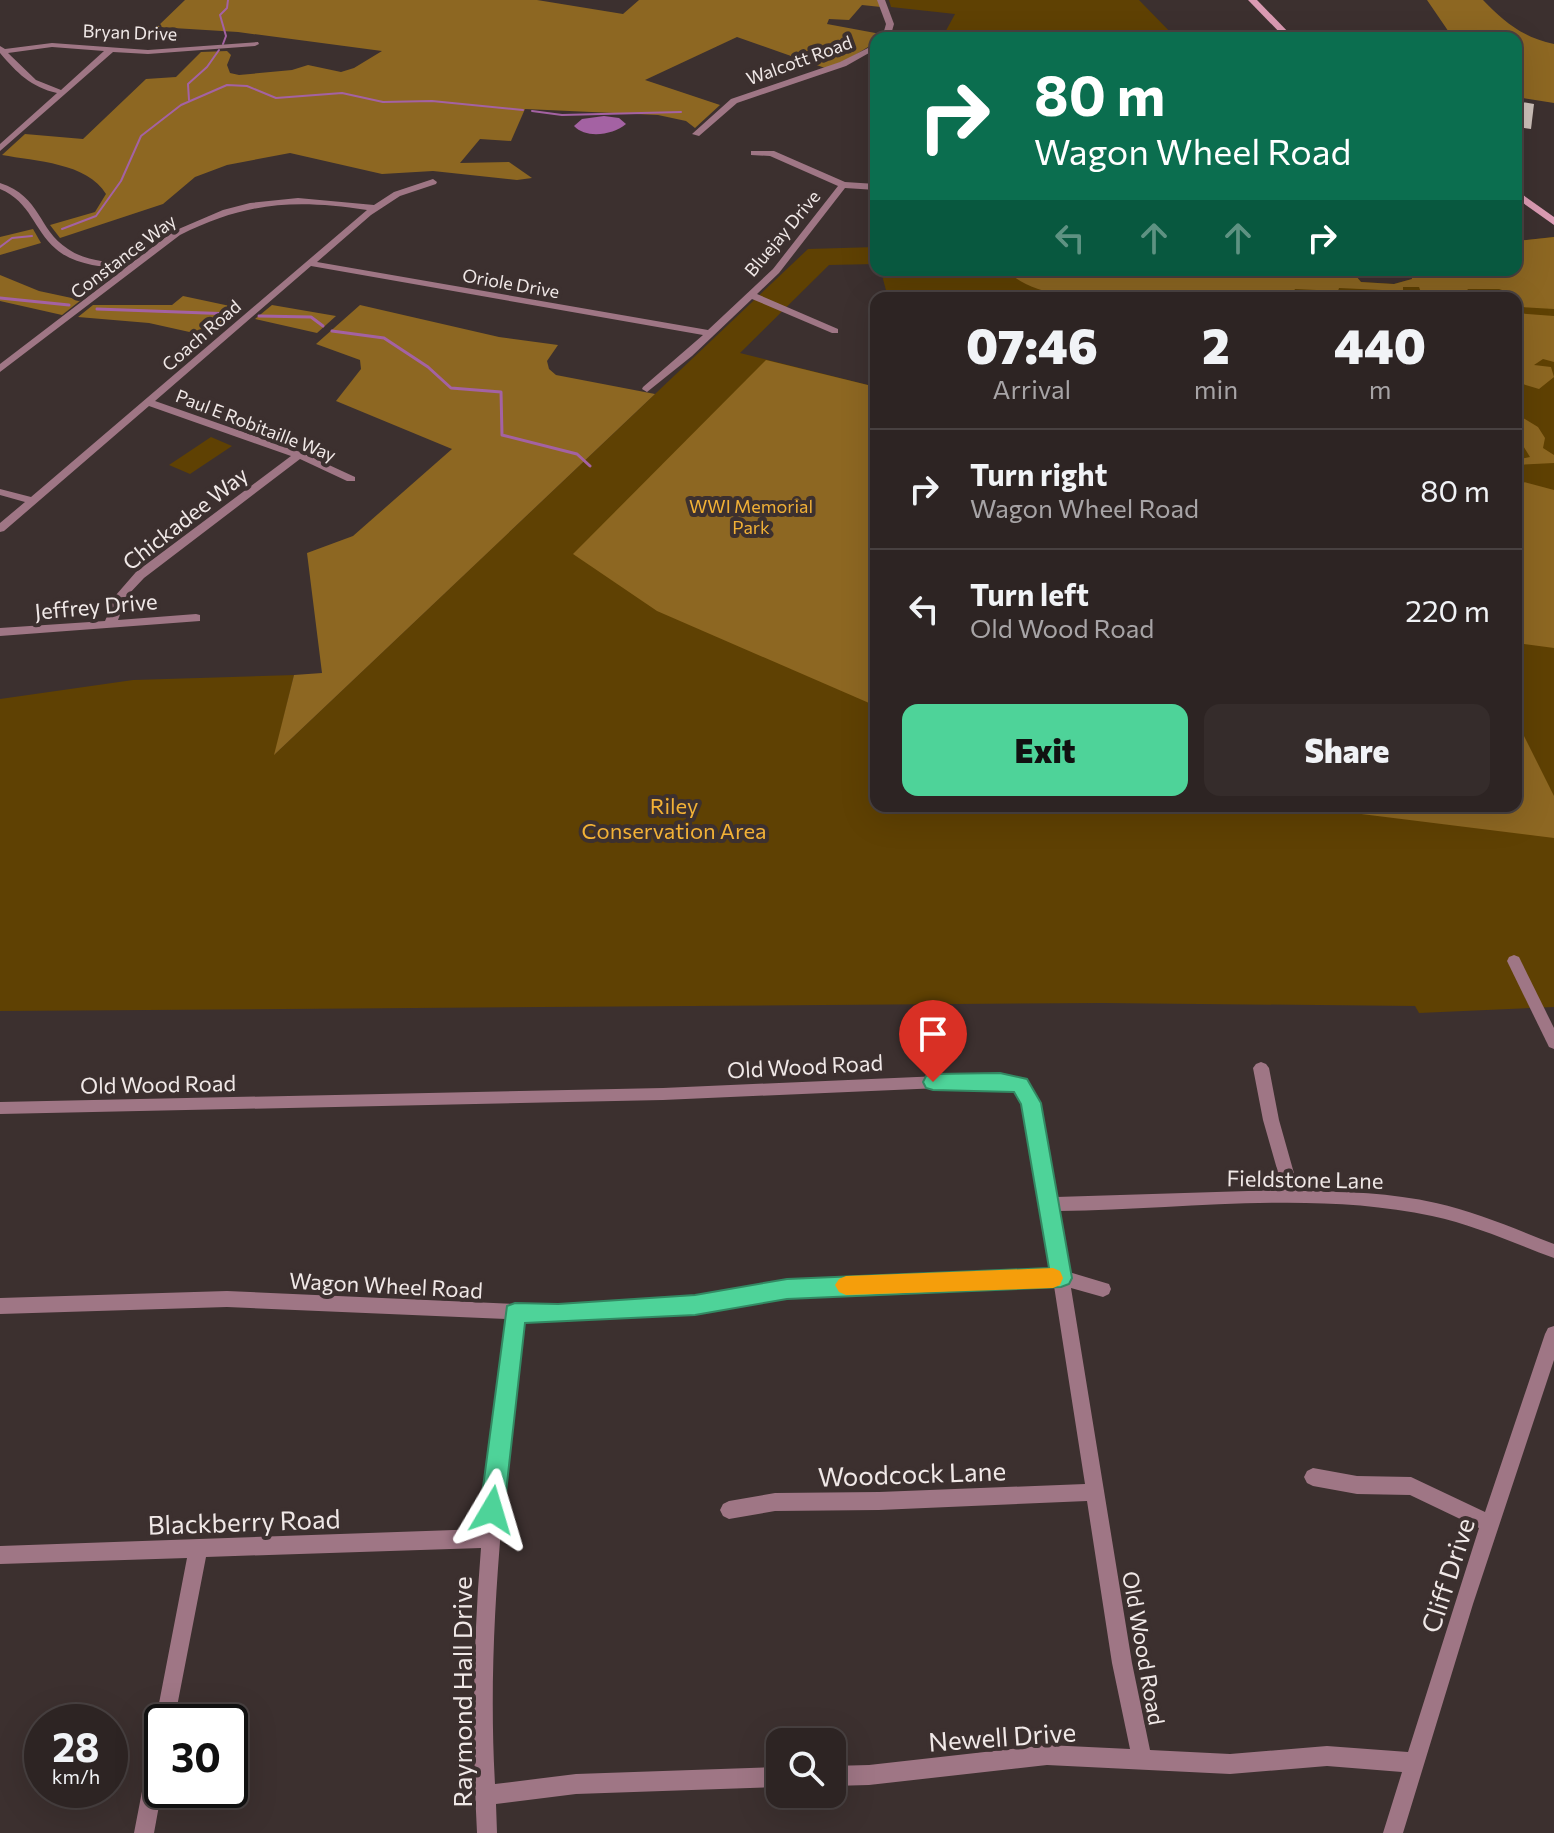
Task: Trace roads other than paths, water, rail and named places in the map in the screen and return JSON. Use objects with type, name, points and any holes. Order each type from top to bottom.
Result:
[{"type":"main road","points":[[1252,0],[1284,32]]},
{"type":"main road","points":[[1522,198],[1554,222]]},
{"type":"street","points":[[881,0],[890,24],[888,32]]},
{"type":"street","name":"Bryan Drive","points":[[1,50],[52,45],[174,52],[255,44]]},
{"type":"street","name":"Walcott Road","points":[[696,134],[734,101],[843,64],[870,49]]},
{"type":"street","points":[[1,50],[25,78],[46,89],[61,92]]},
{"type":"street","points":[[0,148],[110,50]]},
{"type":"street","points":[[754,153],[771,153],[843,185],[870,187]]},
{"type":"street","name":"Coach Road","points":[[0,529],[375,208],[406,190],[433,182]]},
{"type":"street","name":"Bluejay Drive","points":[[647,389],[750,295],[806,236],[843,185]]},
{"type":"street","points":[[0,186],[21,196],[33,207],[61,249],[78,257],[130,268]]},
{"type":"street","name":"Constance Way","points":[[0,369],[177,233],[227,210],[282,200],[375,208]]},
{"type":"street","name":"Oriole Drive","points":[[308,263],[708,333]]},
{"type":"street","points":[[750,295],[835,331]]},
{"type":"street","name":"Paul E Robitaille Way","points":[[148,402],[299,455],[351,479]]},
{"type":"street","name":"Chickadee Way","points":[[110,624],[122,595],[140,575],[299,455]]},
{"type":"street","points":[[0,492],[33,501]]},
{"type":"street","name":"Jeffrey Drive","points":[[0,632],[196,618]]},
{"type":"street","points":[[1514,961],[1554,1043]]},
{"type":"street","points":[[1261,1068],[1271,1120],[1293,1197]]},
{"type":"street","name":"Old Wood Road","points":[[0,1108],[632,1095],[1000,1081],[1020,1085],[1031,1103],[1122,1663],[1142,1761]]},
{"type":"street","name":"Fieldstone Lane","points":[[1049,1204],[1293,1197],[1370,1200],[1418,1206],[1486,1225],[1554,1251]]},
{"type":"street","name":"Wagon Wheel Road","points":[[0,1306],[227,1299],[558,1314],[695,1305],[787,1289],[1061,1278],[1103,1289]]},
{"type":"street","name":"Raymond Hall Drive","points":[[487,1833],[482,1717],[489,1538],[515,1313]]},
{"type":"street","name":"Cliff Drive","points":[[1393,1833],[1463,1604],[1554,1334]]},
{"type":"street","points":[[1313,1477],[1357,1485],[1411,1486],[1491,1524]]},
{"type":"street","name":"Woodcock Lane","points":[[729,1510],[775,1502],[894,1501],[1096,1492]]},
{"type":"street","name":"Blackberry Road","points":[[0,1555],[489,1538]]},
{"type":"street","points":[[168,1704],[198,1550]]},
{"type":"street","name":"Newell Drive","points":[[846,1776],[1047,1755],[1230,1764],[1327,1756],[1416,1763]]},
{"type":"street","points":[[484,1795],[576,1784],[766,1777]]},
{"type":"street","points":[[144,1833],[148,1808]]},
{"type":"waterway","points":[[223,44],[226,36],[220,15],[227,8],[228,0]]},
{"type":"waterway","points":[[189,100],[188,84],[207,67],[219,50]]},
{"type":"waterway","points":[[62,229],[96,216],[121,181],[141,136],[181,105],[227,85],[247,86],[276,98],[342,93],[383,102],[432,101],[523,110]]},
{"type":"waterway","points":[[532,111],[562,115],[681,112]]},
{"type":"waterway","points":[[0,247],[12,238],[32,236]]},
{"type":"waterway","points":[[0,298],[69,305]]},
{"type":"waterway","points":[[97,309],[233,314]]},
{"type":"waterway","points":[[259,316],[311,317],[323,326]]},
{"type":"waterway","points":[[332,331],[384,338],[428,367],[451,388],[501,392],[502,435],[577,454],[590,466]]},
{"type":"park label","name":"WWI Memorial Park","points":[[751,516]]},
{"type":"park label","name":"Riley Conservation Area","points":[[674,818]]}]
